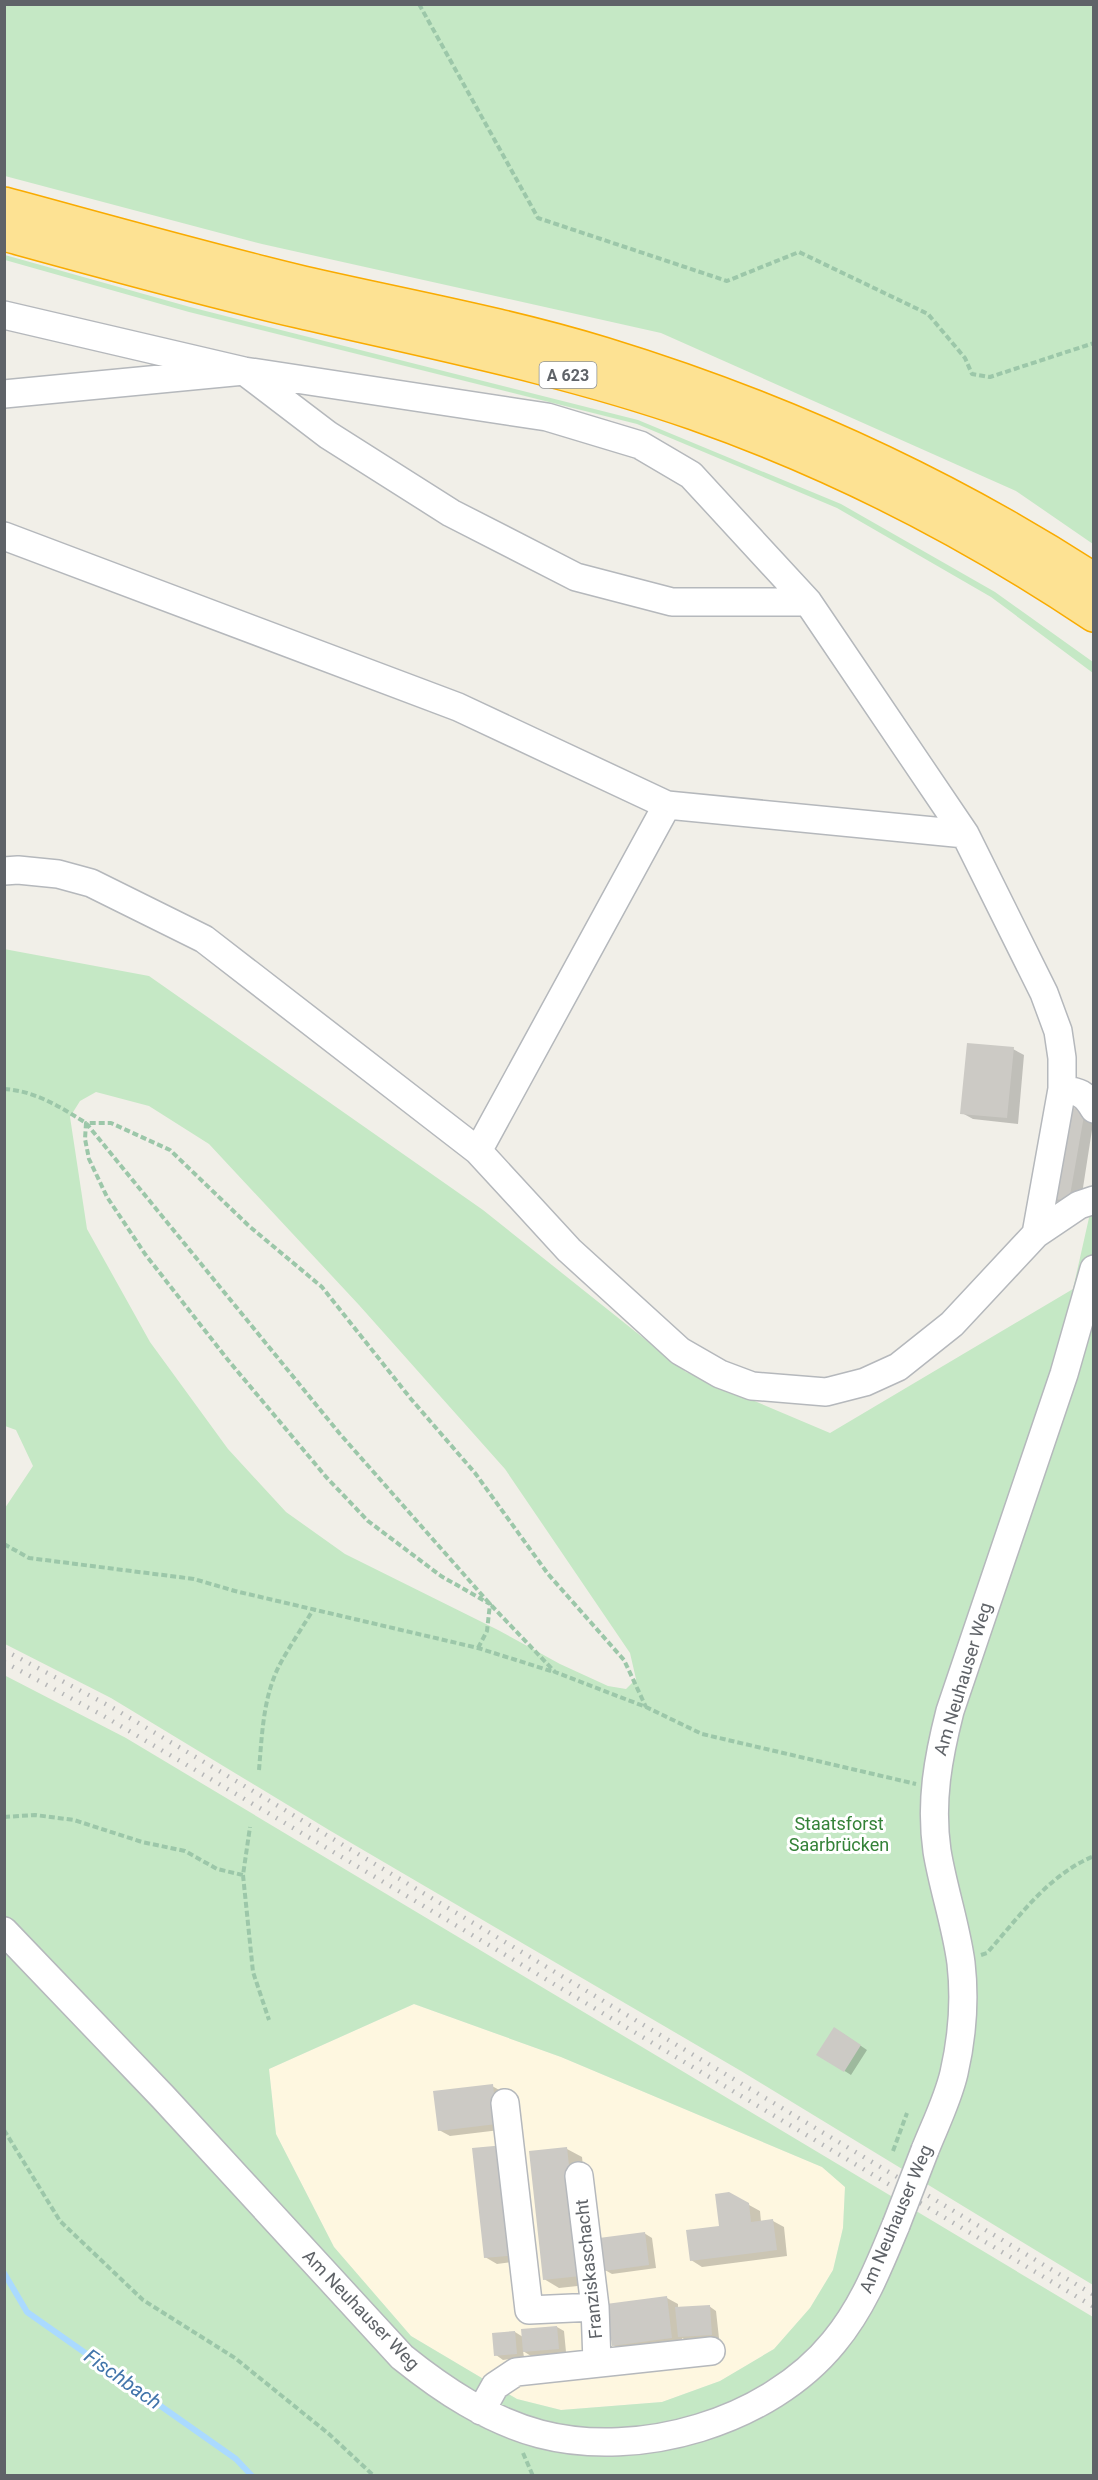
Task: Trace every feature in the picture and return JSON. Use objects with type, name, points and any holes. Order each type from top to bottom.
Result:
[{"type":"highway","name":"A 623","points":[[4,204],[247,268],[601,353],[699,386],[775,414],[878,458],[987,515],[1094,580]]},
{"type":"highway","name":"A 623","points":[[4,234],[228,294],[460,347],[594,381],[692,412],[768,440],[866,485],[973,541],[1094,615]]},
{"type":"street","points":[[4,315],[244,371],[547,417],[640,445],[691,475],[808,602],[965,834],[1044,993],[1058,1031],[1062,1058],[1062,1089],[1036,1234]]},
{"type":"street","points":[[4,394],[244,371],[328,435],[451,513],[576,577],[672,602],[808,602]]},
{"type":"street","points":[[4,537],[458,706],[668,805],[965,834]]},
{"type":"street","points":[[478,1151],[668,805]]},
{"type":"street","points":[[4,871],[58,874],[91,883],[204,939],[478,1151],[569,1250],[680,1351],[720,1374],[752,1386],[826,1392],[865,1382],[898,1367],[952,1324],[1036,1234],[1079,1204],[1094,1200]]},
{"type":"street","points":[[1062,1089],[1080,1092],[1087,1097],[1094,1109]]},
{"type":"street","name":"Am Neuhauser Weg","points":[[4,1931],[163,2097],[402,2357],[439,2387],[481,2411],[540,2434],[617,2442],[655,2439],[694,2430],[731,2417],[785,2385],[808,2368],[834,2342],[869,2287],[926,2150],[953,2074],[960,2037],[961,1963],[937,1850],[934,1788],[939,1752],[950,1711],[1064,1374],[1094,1269]]},
{"type":"street","points":[[505,2103],[529,2310],[595,2307]]},
{"type":"street","name":"Franziskaschacht","points":[[579,2176],[595,2307],[597,2362]]},
{"type":"street","name":"Franziskaschacht","points":[[481,2411],[495,2386],[516,2372],[711,2350]]},
{"type":"path","points":[[419,4],[538,218],[727,280],[799,252],[928,314],[965,358],[972,374],[990,377],[1094,343]]},
{"type":"path","points":[[4,1089],[20,1090],[50,1100],[86,1123],[340,1434],[490,1604],[555,1672]]},
{"type":"path","points":[[86,1123],[85,1139],[89,1159],[107,1197],[145,1254],[228,1360],[327,1478],[368,1521],[441,1576],[490,1604]]},
{"type":"path","points":[[86,1123],[111,1123],[170,1150],[249,1226],[322,1287],[411,1400],[475,1473],[548,1574],[624,1660],[646,1707]]},
{"type":"path","points":[[4,1544],[29,1558],[194,1579],[313,1610],[478,1648],[555,1672],[646,1707],[702,1734],[934,1788]]},
{"type":"path","points":[[478,1648],[487,1632],[490,1604]]},
{"type":"path","points":[[259,1770],[262,1726],[275,1677],[313,1610]]},
{"type":"path","points":[[4,1817],[35,1815],[74,1820],[142,1842],[185,1851],[217,1869],[243,1875]]},
{"type":"path","points":[[250,1827],[243,1875],[254,1972],[269,2020]]},
{"type":"path","points":[[961,1963],[987,1953],[1047,1885],[1081,1861],[1094,1856]]},
{"type":"path","points":[[892,2151],[907,2113]]},
{"type":"path","points":[[4,2130],[60,2222],[143,2300],[235,2358],[329,2434],[374,2475]]},
{"type":"shaded area","points":[[414,2004],[561,2057],[822,2167],[845,2187],[843,2228],[833,2270],[810,2308],[774,2349],[720,2381],[662,2402],[561,2410],[517,2399],[411,2336],[334,2247],[276,2134],[269,2069]]},
{"type":"green space","points":[[4,5],[1093,5],[1093,544],[1016,491],[661,333],[262,244],[5,176]]},
{"type":"green space","points":[[5,255],[190,307],[638,420],[841,504],[995,592],[1093,662],[1093,673],[991,597],[837,508],[637,424],[189,312],[5,260]]},
{"type":"green space","name":"Staatsforst Saarbrücken","points":[[4,949],[149,976],[483,1210],[686,1372],[830,1433],[1073,1289],[1093,1200],[1093,2285],[741,2071],[329,1830],[111,1698],[5,1644],[5,1508],[33,1466],[16,1430],[5,1426]],"holes":[[[96,1092],[149,1106],[209,1144],[359,1305],[505,1469],[630,1653],[636,1679],[626,1689],[608,1686],[560,1664],[498,1630],[345,1554],[286,1512],[228,1449],[150,1342],[87,1229],[70,1117],[80,1101]]]},
{"type":"green space","points":[[4,1675],[126,1738],[1093,2317],[1093,2475],[5,2475]],"holes":[[[414,2004],[561,2057],[822,2167],[845,2187],[843,2228],[833,2270],[810,2308],[774,2349],[720,2381],[662,2402],[561,2410],[517,2399],[411,2336],[334,2247],[276,2134],[269,2069]]]},
{"type":"building","points":[[967,1043],[1014,1047],[1007,1118],[960,1114]]},
{"type":"building","points":[[1063,1106],[1085,1110],[1069,1201],[1047,1198]]},
{"type":"building","points":[[834,2027],[861,2045],[844,2072],[816,2055]]},
{"type":"building","points":[[493,2084],[497,2124],[438,2131],[433,2091]]},
{"type":"building","points":[[505,2145],[517,2255],[484,2258],[472,2148]]},
{"type":"building","points":[[567,2147],[581,2276],[543,2280],[529,2151]]},
{"type":"building","points":[[729,2192],[749,2203],[751,2222],[773,2219],[777,2250],[690,2261],[686,2230],[719,2226],[715,2194]]},
{"type":"building","points":[[645,2232],[649,2265],[604,2271],[599,2238]]},
{"type":"building","points":[[667,2296],[672,2338],[612,2346],[606,2304]]},
{"type":"building","points":[[710,2305],[712,2335],[678,2337],[675,2307]]},
{"type":"building","points":[[557,2326],[559,2349],[523,2352],[521,2329]]},
{"type":"building","points":[[515,2331],[517,2354],[494,2356],[492,2333]]},
{"type":"waterway","name":"Fischbach","points":[[4,2273],[27,2312],[236,2459],[252,2476]]},
{"type":"railway","points":[[4,1650],[113,1708],[1094,2295]]},
{"type":"railway","points":[[4,1662],[102,1715],[258,1807],[1094,2307]]}]
